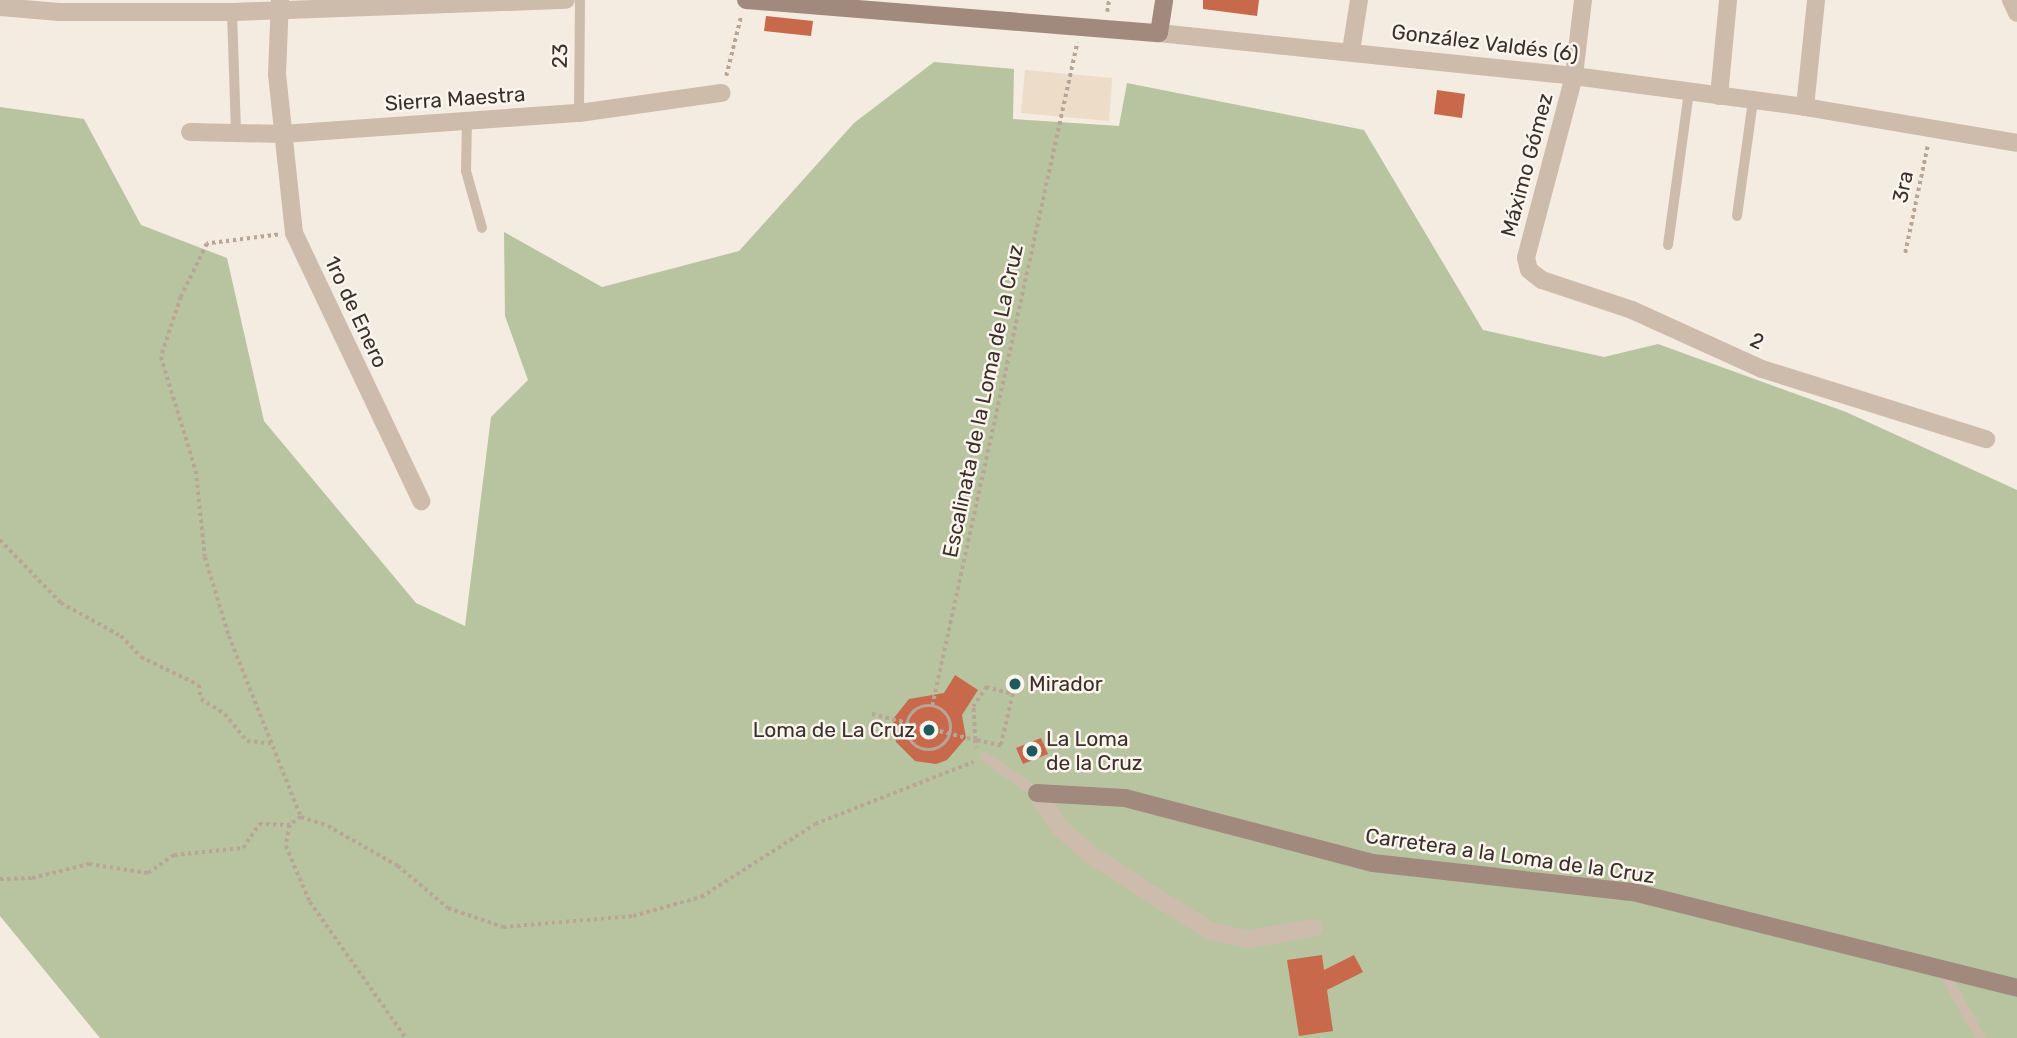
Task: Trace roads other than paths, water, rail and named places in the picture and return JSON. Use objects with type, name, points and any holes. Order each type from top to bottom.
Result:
[{"type":"street","points":[[0,7],[60,6],[232,12],[280,3],[566,0]]},
{"type":"street","points":[[744,7],[1159,33],[1164,0]]},
{"type":"street","points":[[1351,51],[1359,0]]},
{"type":"street","name":"Máximo Gómez","points":[[1526,258],[1574,76],[1583,0]]},
{"type":"street","points":[[1719,96],[1728,0]]},
{"type":"street","points":[[1805,107],[1816,0]]},
{"type":"street","points":[[2011,0],[2017,13]]},
{"type":"street","name":"1ro de Enero","points":[[280,3],[277,74],[294,233],[421,501]]},
{"type":"street","name":"González Valdés (6)","points":[[1159,33],[1574,76],[1805,107],[2017,143]]},
{"type":"street","name":"Sierra Maestra","points":[[190,132],[283,134],[579,113],[722,93]]},
{"type":"street","name":"2","points":[[1526,258],[1529,270],[1542,280],[1632,310],[1762,369],[1986,439]]},
{"type":"street","points":[[1037,793],[1059,827],[1089,854],[1210,931],[1249,939],[1313,929]]},
{"type":"street","name":"Carretera a la Loma de la Cruz","points":[[1037,793],[1125,798],[1373,863],[1633,892],[2017,988]]},
{"type":"lane","name":"23","points":[[579,113],[580,0]]},
{"type":"lane","points":[[232,12],[236,135]]},
{"type":"lane","points":[[1668,245],[1689,91]]},
{"type":"lane","points":[[1737,216],[1753,100]]},
{"type":"lane","points":[[467,120],[466,171],[482,228]]},
{"type":"lane","points":[[985,757],[1037,793]]},
{"type":"lane","points":[[1940,967],[1981,1038]]},
{"type":"place","name":"Mirador","points":[[1015,684]]},
{"type":"place","name":"Loma de La Cruz","points":[[929,730]]},
{"type":"place","name":"La Loma de la Cruz","points":[[1032,751]]}]
